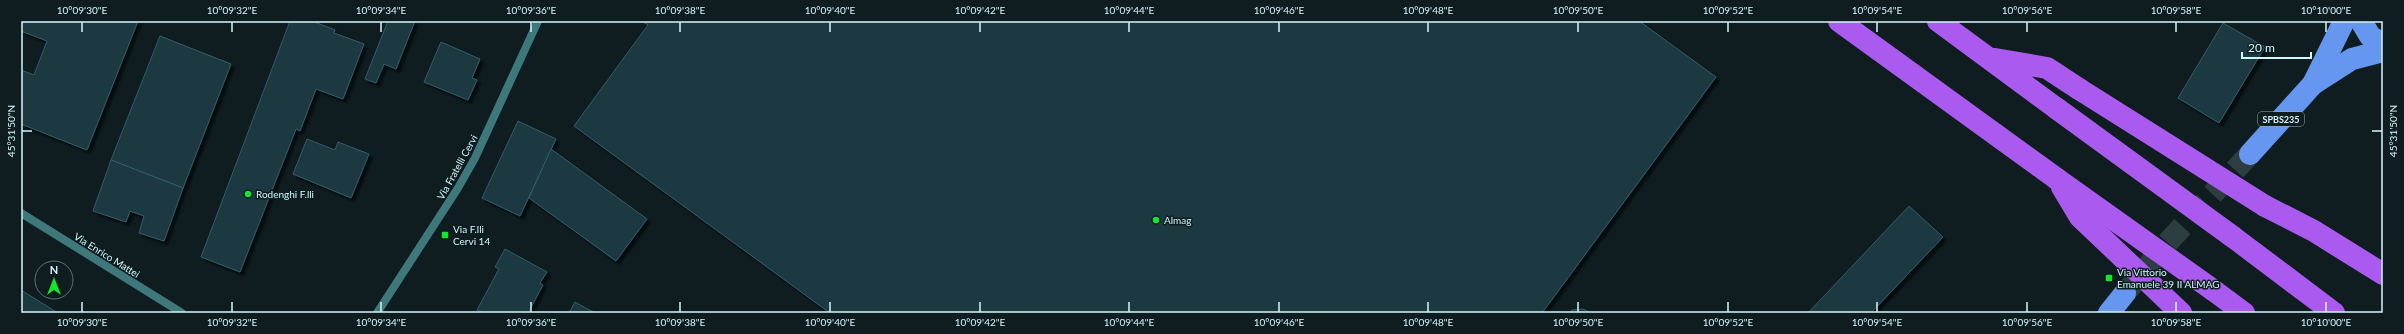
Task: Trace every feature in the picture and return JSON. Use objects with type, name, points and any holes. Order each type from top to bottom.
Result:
[{"type":"highway","points":[[1839,21],[2244,313]]},
{"type":"highway","points":[[1938,21],[1992,59],[2334,313]]},
{"type":"highway","points":[[1992,59],[2047,68],[2265,206],[2314,231],[2383,274]]},
{"type":"highway","points":[[2057,179],[2080,217],[2181,313]]},
{"type":"main road","name":"SPBS235","points":[[2313,84],[2344,21]]},
{"type":"main road","points":[[2361,21],[2370,36],[2383,44]]},
{"type":"main road","name":"SPBS235","points":[[2250,154],[2313,84],[2352,59],[2383,51]]},
{"type":"main road","points":[[2109,313],[2125,294]]},
{"type":"street","name":"Via Fratelli Cervi","points":[[377,313],[404,275],[471,164],[538,21]]},
{"type":"street","name":"Via Enrico Mattei","points":[[21,213],[182,313]]},
{"type":"building","points":[[21,21],[138,21],[87,150],[21,124],[21,70],[34,75],[47,41],[21,31]]},
{"type":"building","name":"Rodenghi F.lli","points":[[290,21],[312,21],[335,30],[334,33],[364,44],[343,99],[316,89],[300,131],[296,129],[240,272],[201,257]]},
{"type":"building","points":[[388,21],[415,21],[396,69],[384,64],[376,83],[365,79]]},
{"type":"building","name":"Almag","points":[[642,21],[1639,21],[1716,77],[1542,313],[830,313],[574,126],[648,25]]},
{"type":"building","points":[[2223,23],[2265,47],[2219,123],[2178,98]]},
{"type":"building","points":[[160,36],[231,64],[183,188],[111,160]]},
{"type":"building","points":[[441,42],[480,59],[472,78],[477,80],[468,100],[424,82]]},
{"type":"building","points":[[518,121],[556,139],[520,216],[482,198]]},
{"type":"building","points":[[307,139],[335,150],[338,142],[369,154],[351,198],[293,174]]},
{"type":"building","points":[[551,149],[647,219],[616,261],[529,198]]},
{"type":"building","points":[[111,160],[183,188],[164,241],[139,233],[144,216],[130,211],[126,222],[93,211]]},
{"type":"building","points":[[1909,206],[1943,237],[1871,313],[1808,313]]},
{"type":"building","points":[[505,249],[547,272],[540,283],[543,285],[528,313],[483,313],[477,310],[499,269],[495,267]]},
{"type":"building","points":[[21,290],[34,298],[34,300],[37,300],[58,313],[21,313]]},
{"type":"building","points":[[575,302],[595,313],[569,313]]},
{"type":"building","points":[[1583,309],[1591,313],[1569,313],[1572,310]]},
{"type":"tunnel","points":[[2125,293],[2168,242],[2250,154]]},
{"type":"place","name":"Rodenghi F.lli","points":[[248,194]]},
{"type":"place","name":"Almag","points":[[1156,220]]},
{"type":"place","name":"Via F.lli Cervi 14","points":[[445,235]]},
{"type":"place","name":"Via Vittorio Emanuele 39 II ALMAG","points":[[2109,278]]}]
